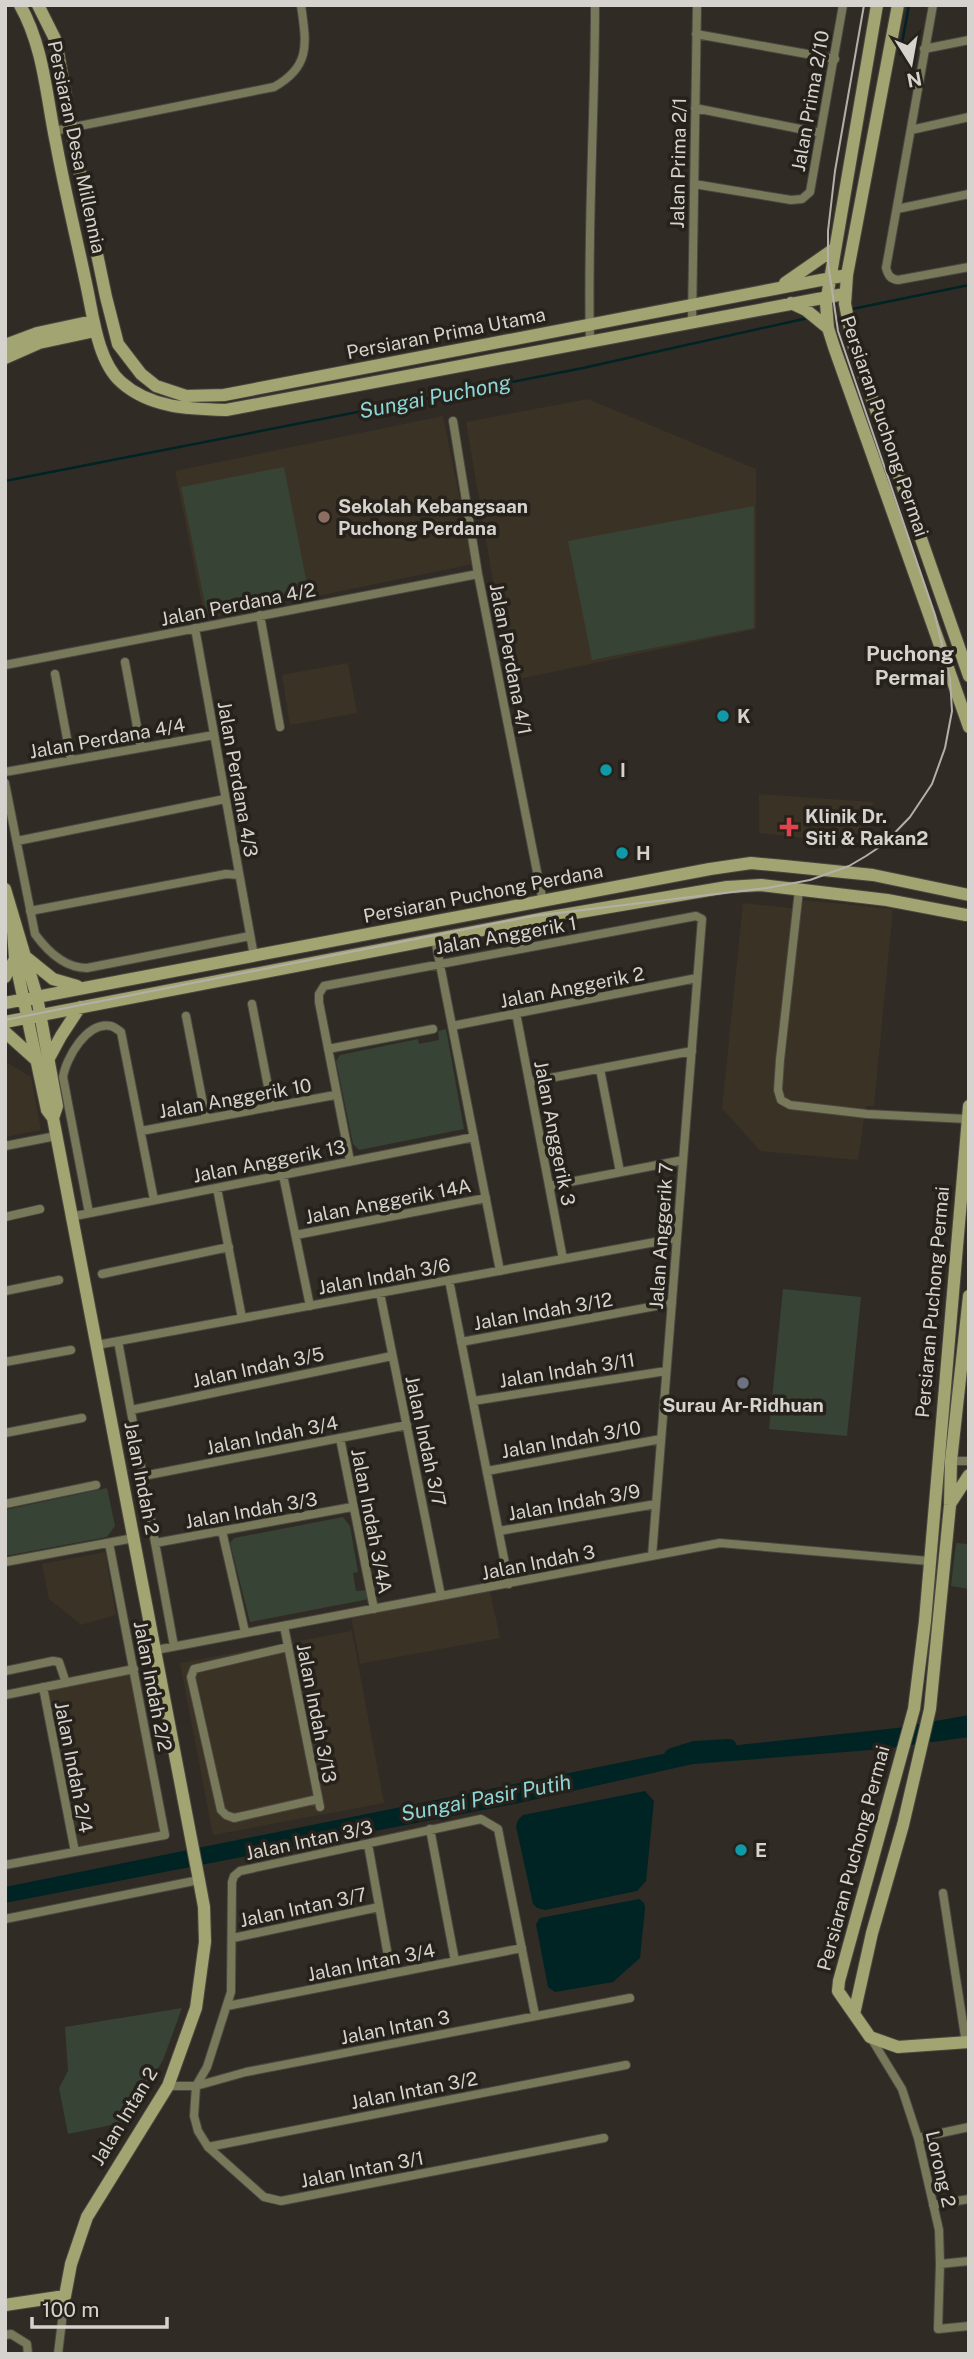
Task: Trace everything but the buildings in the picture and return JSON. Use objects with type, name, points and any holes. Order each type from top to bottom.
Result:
[{"type":"main road","name":"Persiaran Desa Millennia","points":[[20,5],[41,53],[54,131],[95,325]]},
{"type":"main road","name":"Persiaran Desa Millennia","points":[[38,5],[56,41],[106,297]]},
{"type":"main road","name":"Persiaran Puchong Permai","points":[[877,5],[834,249],[826,303],[828,328],[969,727]]},
{"type":"main road","name":"Persiaran Puchong Permai","points":[[898,5],[844,299],[853,344],[969,676]]},
{"type":"main road","points":[[776,288],[834,249]]},
{"type":"main road","name":"Persiaran Prima Utama","points":[[106,297],[118,344],[141,374],[156,386],[186,396],[224,395],[847,275]]},
{"type":"main road","points":[[95,325],[106,297]]},
{"type":"main road","points":[[5,358],[74,330],[90,299]]},
{"type":"main road","name":"Persiaran Prima Utama","points":[[95,325],[118,380],[133,392],[183,409],[226,410],[792,303],[826,303],[844,299]]},
{"type":"main road","points":[[792,303],[813,315],[828,328]]},
{"type":"main road","points":[[5,345],[22,337],[95,325]]},
{"type":"main road","points":[[95,325],[118,344]]},
{"type":"main road","points":[[74,330],[105,354]]},
{"type":"main road","name":"Persiaran Puchong Perdana","points":[[5,1003],[751,863],[873,875],[969,897]]},
{"type":"main road","name":"Persiaran Puchong Perdana","points":[[5,1022],[435,939],[727,887],[761,885],[887,900],[968,919]]},
{"type":"main road","name":"Jalan Indah 2","points":[[5,889],[43,1061],[47,1110],[53,1118],[192,1846]]},
{"type":"main road","points":[[968,919],[969,897]]},
{"type":"main road","points":[[5,977],[21,958],[53,979],[84,988]]},
{"type":"main road","points":[[5,1032],[43,1061],[80,1007]]},
{"type":"main road","name":"Persiaran Puchong Permai","points":[[854,2014],[838,1990],[839,1981],[914,1709],[925,1620],[968,1112]]},
{"type":"main road","name":"Persiaran Puchong Permai","points":[[854,2014],[872,1933],[903,1825],[928,1719],[969,1296]]},
{"type":"main road","points":[[934,1503],[951,1461],[940,1429]]},
{"type":"main road","points":[[940,1605],[936,1570],[929,1561],[941,1540],[949,1511],[969,1475]]},
{"type":"main road","name":"Jalan Intan 2","points":[[65,2296],[71,2264],[87,2217],[168,2086],[196,2008],[205,1942],[204,1907],[192,1846]]},
{"type":"main road","points":[[854,2014],[870,2038],[898,2047],[968,2043]]},
{"type":"main road","points":[[5,2305],[65,2296]]},
{"type":"street","points":[[54,131],[246,95],[274,87],[294,73],[304,55],[306,44],[301,5]]},
{"type":"street","points":[[590,341],[588,229],[593,147],[595,5]]},
{"type":"street","name":"Jalan Prima 2/1","points":[[692,321],[696,5]]},
{"type":"street","name":"Jalan Prima 2/10","points":[[694,184],[791,200],[802,199],[810,192],[843,5]]},
{"type":"street","points":[[933,5],[886,268],[893,280],[969,267]]},
{"type":"street","points":[[696,34],[835,58]]},
{"type":"street","points":[[924,49],[969,40]]},
{"type":"street","points":[[695,108],[820,133]]},
{"type":"street","points":[[911,130],[969,117]]},
{"type":"street","points":[[897,209],[969,194]]},
{"type":"street","name":"Jalan Perdana 4/1","points":[[453,421],[478,573],[543,902]]},
{"type":"street","name":"Jalan Perdana 4/2","points":[[5,664],[478,573]]},
{"type":"street","points":[[260,615],[281,727]]},
{"type":"street","name":"Jalan Perdana 4/3","points":[[195,628],[254,956]]},
{"type":"street","points":[[125,662],[141,748]]},
{"type":"street","points":[[55,674],[71,760]]},
{"type":"street","name":"Jalan Perdana 4/4","points":[[5,772],[214,735]]},
{"type":"street","points":[[5,783],[35,934],[43,946],[72,968],[87,968],[250,936]]},
{"type":"street","points":[[17,841],[225,799]]},
{"type":"street","points":[[30,911],[226,874],[239,875]]},
{"type":"street","points":[[799,890],[780,1060],[778,1090],[781,1100],[790,1105],[867,1114],[968,1112]]},
{"type":"street","name":"Jalan Anggerik 1","points":[[328,1049],[318,994],[324,986],[696,916],[702,919]]},
{"type":"street","name":"Jalan Anggerik 7","points":[[652,1556],[702,919]]},
{"type":"street","points":[[435,939],[500,1270]]},
{"type":"street","name":"Jalan Anggerik 2","points":[[452,1026],[697,978]]},
{"type":"street","points":[[251,1004],[272,1107]]},
{"type":"street","name":"Jalan Anggerik 3","points":[[516,1013],[563,1259]]},
{"type":"street","points":[[186,1016],[206,1119]]},
{"type":"street","points":[[89,1213],[63,1077],[64,1069],[82,1040],[94,1028],[110,1026],[121,1032],[155,1200]]},
{"type":"street","points":[[350,1161],[328,1049],[433,1029]]},
{"type":"street","points":[[529,1082],[692,1051]]},
{"type":"street","points":[[600,1069],[620,1172]]},
{"type":"street","name":"Jalan Anggerik 10","points":[[141,1131],[335,1095]]},
{"type":"street","points":[[5,1146],[56,1136]]},
{"type":"street","name":"Jalan Anggerik 13","points":[[70,1217],[474,1137]]},
{"type":"street","points":[[549,1186],[683,1160]]},
{"type":"street","points":[[283,1175],[310,1306]]},
{"type":"street","points":[[217,1188],[242,1318]]},
{"type":"street","name":"Jalan Anggerik 14A","points":[[296,1235],[486,1198]]},
{"type":"street","points":[[5,1217],[40,1209]]},
{"type":"street","name":"Jalan Indah 3/6","points":[[97,1345],[677,1238]]},
{"type":"street","points":[[102,1274],[229,1247]]},
{"type":"street","points":[[5,1291],[59,1280]]},
{"type":"street","points":[[449,1280],[509,1584]]},
{"type":"street","name":"Jalan Indah 3/7","points":[[380,1293],[441,1596]]},
{"type":"street","name":"Jalan Indah 3/12","points":[[461,1342],[672,1303]]},
{"type":"street","points":[[118,1341],[174,1646]]},
{"type":"street","points":[[5,1362],[71,1350]]},
{"type":"street","name":"Jalan Indah 3/5","points":[[131,1409],[392,1356]]},
{"type":"street","name":"Jalan Indah 3/11","points":[[473,1401],[666,1371]]},
{"type":"street","points":[[5,1433],[82,1418]]},
{"type":"street","name":"Jalan Indah 3/4","points":[[143,1476],[407,1425]]},
{"type":"street","name":"Jalan Indah 3/4A","points":[[340,1438],[374,1609]]},
{"type":"street","name":"Jalan Indah 3/10","points":[[487,1471],[661,1439]]},
{"type":"street","points":[[951,1461],[969,1461]]},
{"type":"street","points":[[5,1504],[96,1485]]},
{"type":"street","name":"Jalan Indah 3/9","points":[[499,1531],[656,1504]]},
{"type":"street","name":"Jalan Indah 3/3","points":[[155,1544],[352,1507]]},
{"type":"street","points":[[222,1531],[245,1632]]},
{"type":"street","points":[[5,1562],[134,1538]]},
{"type":"street","name":"Jalan Indah 2/2","points":[[75,1852],[165,1835],[109,1543]]},
{"type":"street","name":"Jalan Indah 3","points":[[156,1650],[720,1543],[929,1561]]},
{"type":"street","name":"Jalan Indah 3/13","points":[[284,1626],[319,1803],[234,1818],[221,1810],[191,1677],[194,1669],[288,1647]]},
{"type":"street","points":[[5,1671],[59,1662],[66,1683]]},
{"type":"street","points":[[5,1695],[134,1669]]},
{"type":"street","name":"Jalan Indah 2/4","points":[[43,1687],[75,1852]]},
{"type":"street","name":"Jalan Intan 3/3","points":[[196,2086],[207,2067],[227,2006],[233,1974],[234,1875],[240,1871],[430,1829],[481,1819],[498,1829],[535,2015]]},
{"type":"street","points":[[430,1829],[456,1961]]},
{"type":"street","points":[[368,1844],[391,1973]]},
{"type":"street","points":[[5,1866],[75,1852]]},
{"type":"street","points":[[5,1919],[198,1875]]},
{"type":"street","points":[[943,1893],[968,2043]]},
{"type":"street","name":"Jalan Intan 3/7","points":[[233,1938],[379,1907]]},
{"type":"street","name":"Jalan Intan 3/4","points":[[227,2006],[522,1948]]},
{"type":"street","name":"Jalan Intan 3","points":[[168,2086],[196,2086],[230,2075],[630,1998]]},
{"type":"street","name":"Lorong 2","points":[[870,2038],[902,2089],[918,2138],[939,2230],[937,2329],[969,2326]]},
{"type":"street","name":"Jalan Intan 3/2","points":[[208,2147],[626,2064]]},
{"type":"street","name":"Jalan Intan 3/1","points":[[196,2086],[194,2116],[198,2131],[208,2147],[264,2197],[281,2201],[604,2138]]},
{"type":"street","points":[[918,2138],[969,2127]]},
{"type":"street","points":[[933,2205],[969,2199]]},
{"type":"street","points":[[940,2264],[969,2262]]},
{"type":"street","name":"Jalan Intan 2","points":[[58,2354],[65,2296]]},
{"type":"street","points":[[5,2335],[12,2334],[27,2344],[27,2354]]},
{"type":"shaded area","points":[[588,399],[756,469],[756,629],[510,681],[466,422]]},
{"type":"shaded area","name":"Sekolah Kebangsaan Puchong Perdana","points":[[443,416],[473,564],[205,619],[175,471]]},
{"type":"shaded area","points":[[348,663],[357,713],[290,725],[282,675]]},
{"type":"shaded area","points":[[759,794],[873,802],[867,845],[759,833]]},
{"type":"shaded area","points":[[802,900],[893,909],[874,1106],[866,1106],[858,1160],[760,1151],[722,1108],[743,903],[800,909]]},
{"type":"shaded area","points":[[5,1061],[31,1077],[41,1130],[5,1137]]},
{"type":"shaded area","points":[[105,1552],[116,1615],[81,1625],[49,1599],[42,1564]]},
{"type":"shaded area","points":[[490,1591],[500,1638],[360,1664],[351,1616]]},
{"type":"shaded area","points":[[352,1631],[384,1803],[213,1835],[180,1663]]},
{"type":"shaded area","points":[[131,1673],[161,1833],[78,1849],[47,1690]]},
{"type":"green space","points":[[284,467],[309,594],[207,614],[181,487]]},
{"type":"green space","points":[[754,506],[754,628],[592,660],[568,541]]},
{"type":"green space","points":[[446,1029],[464,1129],[359,1150],[353,1144],[336,1061],[340,1055],[418,1039],[419,1044],[439,1040],[438,1031]]},
{"type":"green space","points":[[783,1289],[861,1297],[847,1436],[769,1429]]},
{"type":"green space","points":[[107,1488],[115,1526],[107,1537],[5,1556],[5,1510]]},
{"type":"green space","points":[[343,1517],[350,1526],[358,1572],[353,1573],[356,1591],[367,1590],[369,1599],[250,1622],[230,1543],[234,1538]]},
{"type":"green space","points":[[956,1543],[969,1544],[969,1589],[951,1586]]},
{"type":"green space","points":[[182,2008],[163,2060],[126,2122],[68,2134],[59,2088],[68,2071],[65,2027]]},
{"type":"water","points":[[969,1715],[969,1737],[883,1749],[693,1764],[519,1803],[5,1903],[5,1887],[673,1752],[897,1728]]},
{"type":"water","points":[[645,1791],[654,1801],[646,1881],[637,1891],[545,1910],[537,1908],[533,1904],[516,1826],[518,1820],[523,1815]]},
{"type":"water","points":[[639,1899],[645,1908],[640,1958],[613,1982],[555,1992],[548,1987],[536,1924],[540,1918]]},
{"type":"waterway","name":"Sungai Puchong","points":[[900,54],[909,5]]},
{"type":"waterway","points":[[852,309],[969,285]]},
{"type":"waterway","name":"Sungai Puchong","points":[[5,481],[583,368],[808,318]]},
{"type":"waterway","name":"Sungai Pasir Putih","points":[[672,1756],[694,1749],[729,1747]]},
{"type":"tram line","points":[[5,1020],[533,916],[767,888],[810,880],[849,866],[866,856],[884,844],[910,817],[932,784],[945,748],[952,711],[950,679],[935,615],[838,331],[828,263],[828,231],[835,171],[864,5]]},
{"type":"place","name":"Sekolah Kebangsaan Puchong Perdana","points":[[324,517]]},
{"type":"place","name":"K","points":[[723,716]]},
{"type":"place","name":"I","points":[[606,770]]},
{"type":"place","name":"Klinik Dr. Siti & Rakan2","points":[[789,827]]},
{"type":"place","name":"H","points":[[622,853]]},
{"type":"place","name":"Surau Ar-Ridhuan","points":[[743,1383]]},
{"type":"place","name":"E","points":[[741,1850]]},
{"type":"district","name":"Puchong Permai","points":[[910,666]]}]
